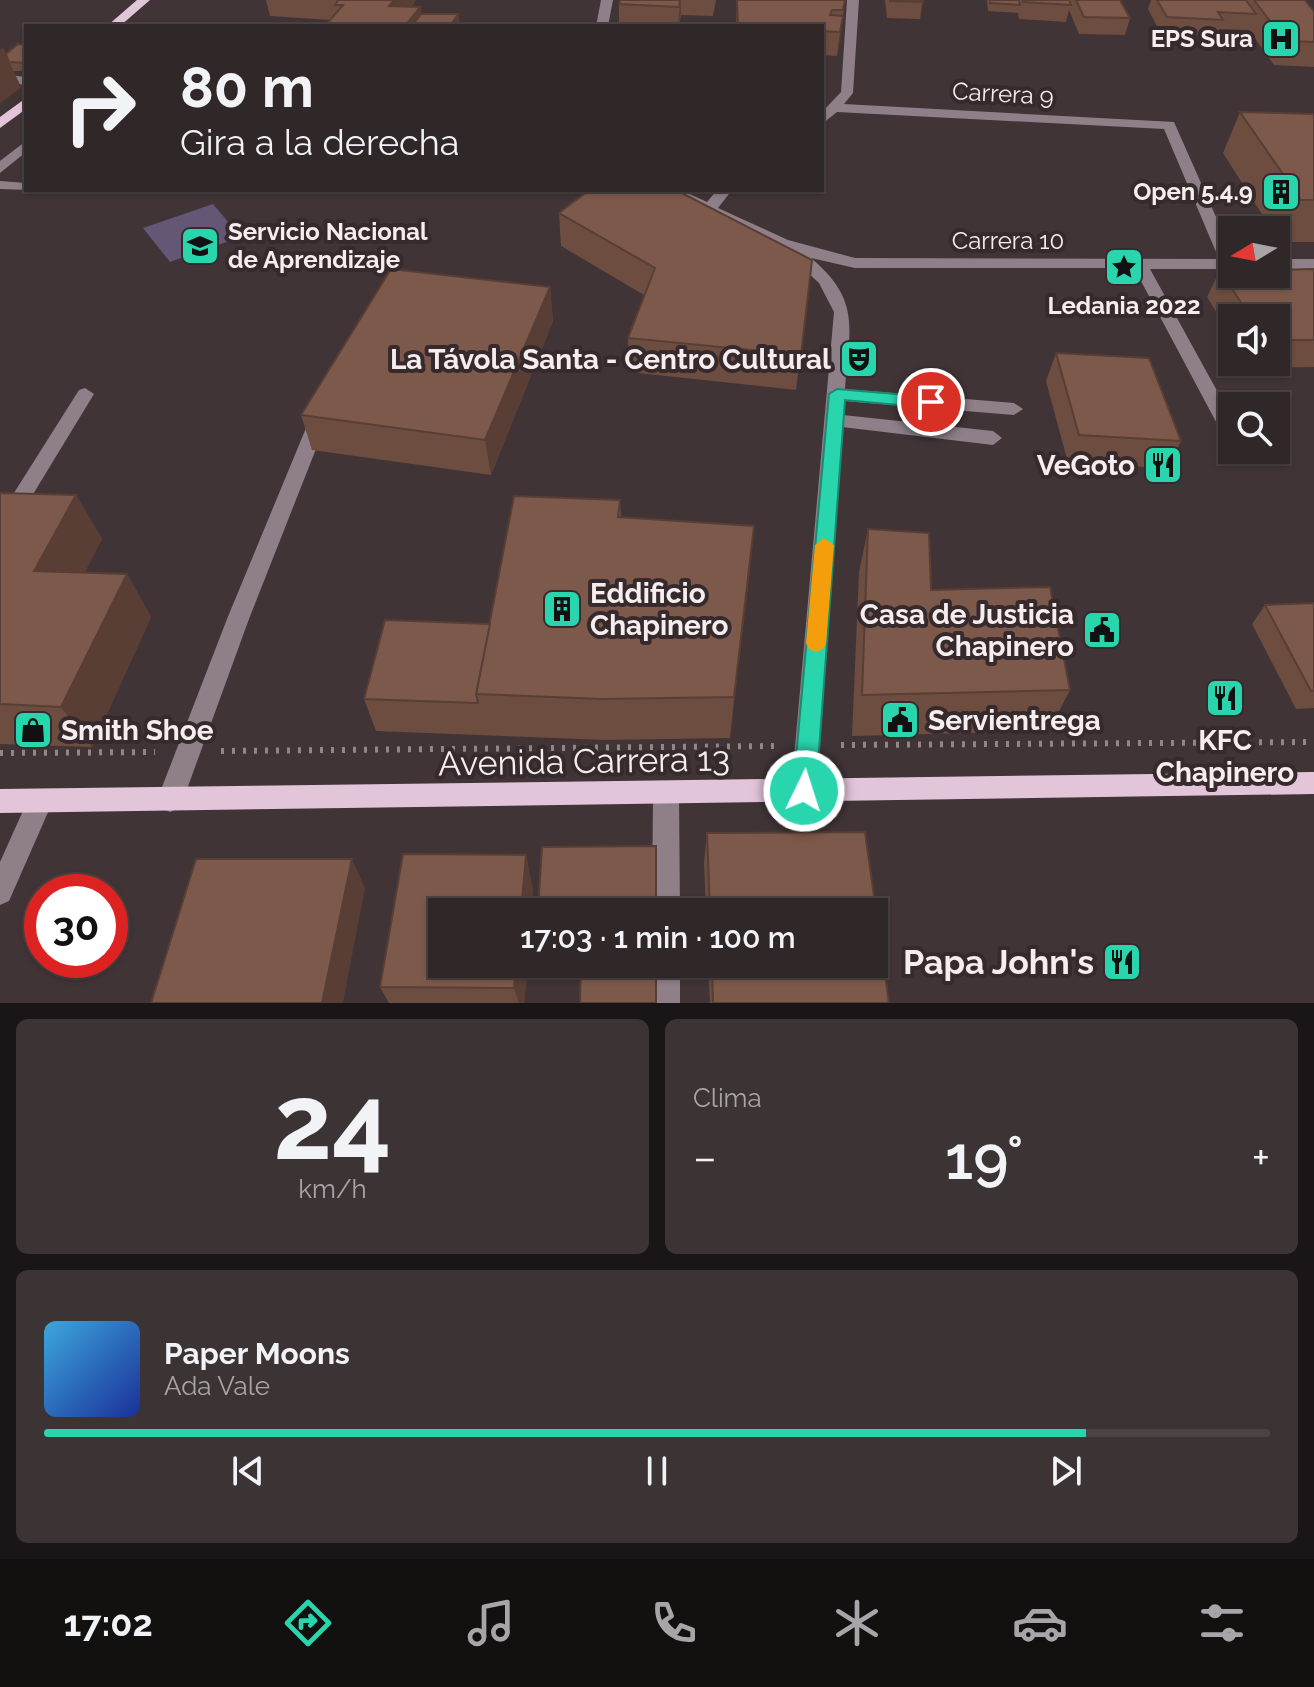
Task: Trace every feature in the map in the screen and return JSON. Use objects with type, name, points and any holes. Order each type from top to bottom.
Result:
[{"type":"main road","points":[[115,24],[144,0]]},
{"type":"main road","points":[[0,124],[24,104]]},
{"type":"main road","name":"Avenida Carrera 13","points":[[0,801],[1314,783]]},
{"type":"street","points":[[602,24],[607,0]]},
{"type":"street","points":[[824,118],[847,93],[853,0]]},
{"type":"street","points":[[0,78],[24,81]]},
{"type":"street","name":"Carrera 9","points":[[835,108],[1169,125],[1218,235]]},
{"type":"street","points":[[0,169],[24,147]]},
{"type":"street","points":[[0,185],[24,187]]},
{"type":"street","points":[[674,192],[786,245],[827,280],[837,295],[842,312],[804,791]]},
{"type":"street","points":[[710,208],[723,192]]},
{"type":"street","name":"Carrera 10","points":[[786,245],[823,258],[881,265],[1218,264]]},
{"type":"street","points":[[1290,264],[1314,264]]},
{"type":"street","points":[[1140,265],[1218,409]]},
{"type":"street","points":[[0,532],[85,394]]},
{"type":"street","points":[[837,394],[1014,409]]},
{"type":"street","points":[[170,800],[326,399]]},
{"type":"street","points":[[835,420],[993,438]]},
{"type":"street","points":[[666,794],[666,898]]},
{"type":"street","points":[[0,892],[40,801]]},
{"type":"street","points":[[666,978],[666,1003]]},
{"type":"path","points":[[0,753],[1314,742]]},
{"type":"shaded area","points":[[213,204],[241,237],[170,262],[143,228]]},
{"type":"building","points":[[338,0],[394,0],[389,6],[420,7],[407,24],[327,24],[343,5],[335,5]]},
{"type":"building","points":[[620,0],[680,0],[679,7],[619,4]]},
{"type":"building","points":[[737,0],[845,0],[843,10],[832,10],[830,15],[843,16],[840,32],[824,31],[824,24],[738,24]]},
{"type":"building","points":[[923,0],[923,2],[890,1]]},
{"type":"building","points":[[990,0],[1019,0],[1020,5],[990,3]]},
{"type":"building","points":[[1069,0],[1071,5],[1023,2]]},
{"type":"building","points":[[1076,0],[1120,0],[1130,18],[1084,17]]},
{"type":"building","points":[[1157,0],[1246,0],[1256,14],[1218,12],[1223,20],[1167,17]]},
{"type":"building","points":[[1254,0],[1305,0],[1314,11],[1314,42],[1285,41]]},
{"type":"building","points":[[421,14],[458,14],[451,24],[414,24]]},
{"type":"building","points":[[18,44],[24,45],[24,63],[9,62],[6,54]]},
{"type":"building","points":[[1240,112],[1314,114],[1314,200],[1301,200]]},
{"type":"building","points":[[586,192],[680,192],[812,260],[801,355],[628,338],[655,268],[559,213]]},
{"type":"building","points":[[391,269],[550,287],[485,440],[301,415]]},
{"type":"building","points":[[1314,269],[1314,340],[1290,340],[1290,304],[1242,304],[1232,288],[1290,288],[1290,270]]},
{"type":"building","points":[[1056,353],[1149,358],[1181,441],[1079,435]]},
{"type":"building","points":[[0,493],[76,495],[34,571],[127,574],[61,707],[0,704]]},
{"type":"building","points":[[514,496],[620,500],[618,517],[754,526],[734,697],[602,699],[476,694]]},
{"type":"building","points":[[868,529],[929,533],[931,590],[1050,587],[1070,690],[862,695]]},
{"type":"building","points":[[1314,603],[1314,691],[1311,691],[1265,605]]},
{"type":"building","points":[[385,620],[490,624],[476,694],[478,703],[364,699]]},
{"type":"building","points":[[865,832],[874,898],[709,898],[707,833]]},
{"type":"building","points":[[656,846],[656,898],[539,898],[542,847]]},
{"type":"building","points":[[403,854],[526,855],[522,898],[428,898],[428,978],[515,978],[514,988],[380,987]]},
{"type":"building","points":[[196,859],[352,859],[322,1003],[151,1003]]},
{"type":"building","points":[[581,978],[656,978],[656,1003],[580,1003]]},
{"type":"building","points":[[712,978],[885,978],[889,1003],[713,1003]]},
{"type":"slow traffic","points":[[816,643],[824,545]]},
{"type":"place","name":"EPS Sura","points":[[1281,39]]},
{"type":"place","name":"Open 5.4.9","points":[[1281,192]]},
{"type":"place","name":"Servicio Nacional de Aprendizaje","points":[[200,246]]},
{"type":"place","name":"Ledania 2022","points":[[1124,267]]},
{"type":"place","name":"La Távola Santa - Centro Cultural","points":[[859,359]]},
{"type":"place","name":"VeGoto","points":[[1163,465]]},
{"type":"place","name":"Eddificio Chapinero","points":[[562,609]]},
{"type":"place","name":"Casa de Justicia Chapinero","points":[[1102,630]]},
{"type":"place","name":"KFC Chapinero","points":[[1225,698]]},
{"type":"place","name":"Servientrega","points":[[900,720]]},
{"type":"place","name":"Smith Shoe","points":[[33,730]]},
{"type":"place","name":"Papa John's","points":[[1122,962]]},
{"type":"route","points":[[804,791],[837,394],[931,402]]}]
